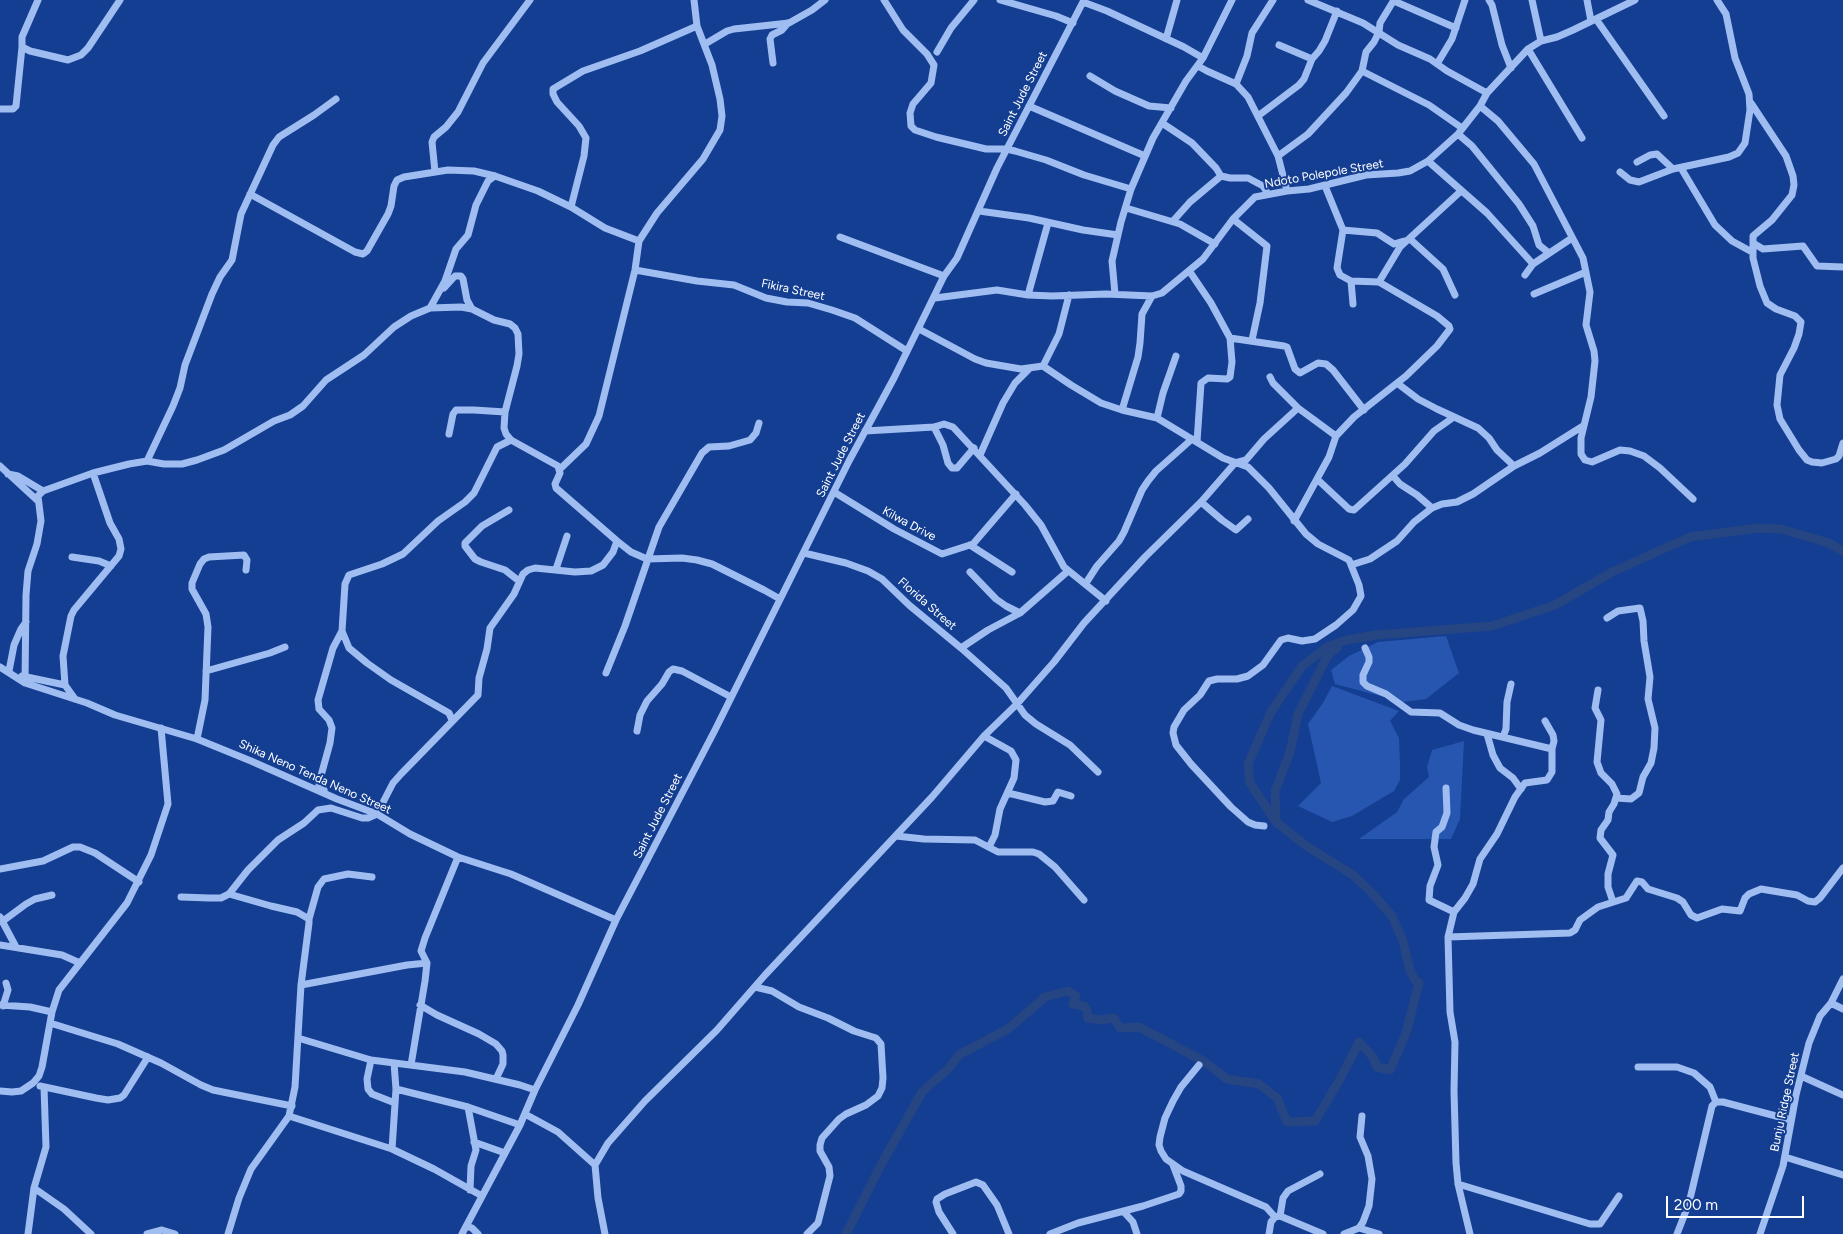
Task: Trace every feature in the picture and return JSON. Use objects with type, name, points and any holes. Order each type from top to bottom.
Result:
[{"type":"street","points":[[0,109],[13,109],[16,106],[22,37],[38,0]]},
{"type":"street","points":[[22,47],[63,60],[73,59],[88,48],[120,0]]},
{"type":"street","points":[[436,172],[432,142],[434,137],[446,127],[458,112],[483,63],[530,0]]},
{"type":"street","points":[[694,0],[697,26],[705,44],[720,99],[722,116],[720,130],[703,158],[657,214],[639,241],[635,270],[599,416],[586,444],[560,469],[555,484],[556,488],[631,552],[646,560],[682,558],[697,560],[721,569],[780,599]]},
{"type":"street","points":[[773,63],[770,39],[772,36],[825,0]]},
{"type":"street","points":[[884,0],[908,36],[927,54],[934,65],[931,83],[914,104],[910,113],[911,126],[915,130],[942,139],[986,148],[1007,149],[1131,189]]},
{"type":"street","points":[[936,52],[951,28],[974,0]]},
{"type":"street","points":[[1000,0],[1056,16],[1073,23]]},
{"type":"street","points":[[1166,39],[1177,0]]},
{"type":"street","points":[[1115,294],[1112,261],[1131,189],[1145,156],[1162,124],[1186,81],[1198,66],[1232,0]]},
{"type":"street","points":[[1236,84],[1247,56],[1252,33],[1273,0]]},
{"type":"street","points":[[1308,0],[1338,11],[1379,32],[1398,45],[1422,55],[1487,94]]},
{"type":"street","points":[[1278,156],[1302,140],[1336,106],[1362,71],[1364,56],[1379,32],[1380,23],[1394,0],[1456,28]]},
{"type":"street","points":[[1437,64],[1456,28],[1465,0]]},
{"type":"street","points":[[1489,0],[1511,68]]},
{"type":"street","points":[[1532,0],[1541,41]]},
{"type":"street","points":[[1587,0],[1593,20],[1664,116]]},
{"type":"street","name":"Ndoto Polepole Street","points":[[1152,296],[1162,293],[1190,272],[1203,259],[1233,219],[1255,197],[1325,186],[1358,177],[1398,173],[1410,170],[1428,161],[1460,131],[1487,94],[1528,49],[1541,41],[1557,37],[1635,0]]},
{"type":"street","points":[[1620,172],[1630,180],[1636,182],[1646,181],[1677,169],[1729,157],[1738,153],[1745,143],[1751,103],[1735,58],[1726,14],[1717,0]]},
{"type":"street","points":[[1083,1],[1166,39],[1202,58]]},
{"type":"street","name":"Saint Jude Street","points":[[462,1234],[520,1125],[535,1090],[578,1005],[616,920],[715,730],[865,431],[935,298],[944,276],[957,258],[1007,149],[1083,1]]},
{"type":"street","points":[[1258,116],[1299,85],[1307,73],[1312,59],[1325,41],[1338,11]]},
{"type":"street","points":[[705,44],[734,29],[789,23]]},
{"type":"street","points":[[571,207],[584,156],[586,138],[579,126],[557,102],[553,89],[582,71],[640,50],[697,26]]},
{"type":"street","points":[[1280,45],[1312,59]]},
{"type":"street","points":[[1528,49],[1582,138]]},
{"type":"street","points":[[1198,66],[1236,84],[1248,97],[1278,156],[1287,191]]},
{"type":"street","points":[[1362,71],[1429,105],[1460,131],[1519,204],[1533,226],[1539,245],[1550,253]]},
{"type":"street","points":[[1090,76],[1115,91],[1148,106],[1171,108]]},
{"type":"street","points":[[147,461],[173,406],[180,388],[184,365],[212,294],[220,277],[232,260],[241,214],[273,145],[279,137],[321,111],[336,99]]},
{"type":"street","points":[[1751,103],[1786,156],[1794,185],[1792,195],[1772,220],[1753,236],[1752,252],[1760,286],[1767,303],[1771,307],[1795,316],[1801,322],[1794,348],[1780,375],[1777,405],[1780,419],[1799,450],[1807,460],[1812,462],[1822,463],[1836,459],[1839,456],[1843,443]]},
{"type":"street","points":[[1029,106],[1145,156]]},
{"type":"street","points":[[1480,106],[1498,121],[1534,164],[1583,258],[1590,292],[1586,325],[1595,361],[1591,397],[1583,426],[1581,447],[1585,460],[1592,462],[1620,450],[1644,456],[1660,468],[1693,499]]},
{"type":"street","points":[[1162,124],[1192,142],[1221,176],[1248,178],[1263,186],[1268,194]]},
{"type":"street","points":[[1636,162],[1650,155],[1657,154],[1677,169],[1715,225],[1732,241],[1752,252]]},
{"type":"street","points":[[1428,161],[1487,213],[1533,264]]},
{"type":"street","points":[[250,194],[355,252],[363,254],[367,251],[388,214],[397,180],[404,177],[460,170],[496,176],[538,191],[571,207],[605,228],[639,241]]},
{"type":"street","points":[[440,292],[456,249],[470,231],[473,211],[488,180],[496,176]]},
{"type":"street","points":[[1173,221],[1190,202],[1221,176]]},
{"type":"street","points":[[1294,521],[1329,457],[1336,436],[1437,346],[1450,329],[1437,316],[1379,282],[1351,281],[1340,275],[1337,268],[1343,230],[1325,186]]},
{"type":"street","points":[[1379,282],[1400,247],[1461,192]]},
{"type":"street","points":[[1126,208],[1187,226],[1215,244]]},
{"type":"street","points":[[979,211],[1118,235]]},
{"type":"street","points":[[1233,219],[1267,246],[1260,303],[1252,340]]},
{"type":"street","points":[[1028,295],[1048,223]]},
{"type":"street","points":[[1343,230],[1377,234],[1394,244],[1411,238]]},
{"type":"street","points":[[840,237],[944,276]]},
{"type":"street","points":[[1411,238],[1443,269],[1455,295]]},
{"type":"street","points":[[1525,275],[1533,264],[1572,238]]},
{"type":"street","points":[[1753,243],[1763,249],[1803,246],[1817,266],[1843,268]]},
{"type":"street","name":"Fikira Street","points":[[635,270],[697,281],[734,285],[766,298],[808,303],[839,312],[855,318],[907,351]]},
{"type":"street","points":[[1086,583],[1097,566],[1122,536],[1148,481],[1156,471],[1194,440],[1201,383],[1208,378],[1225,380],[1230,377],[1232,362],[1230,338],[1211,303],[1190,272]]},
{"type":"street","points":[[1534,294],[1586,272]]},
{"type":"street","points":[[430,308],[440,292],[455,276],[461,276],[467,300],[472,310]]},
{"type":"street","points":[[1351,281],[1353,304]]},
{"type":"street","points":[[935,298],[997,290],[1028,295],[1115,294],[1152,296],[1142,314],[1138,357],[1122,410]]},
{"type":"street","points":[[1043,366],[1059,334],[1069,295]]},
{"type":"street","points":[[65,685],[25,680],[28,571],[37,544],[40,521],[38,496],[43,491],[129,464],[147,461],[164,464],[182,464],[224,450],[274,421],[290,415],[302,406],[326,380],[364,355],[394,327],[411,316],[430,308],[454,306],[472,310],[494,320],[510,324],[518,334],[517,366],[505,412],[504,428],[506,434],[511,440],[548,459],[560,469]]},
{"type":"street","points":[[919,329],[986,363],[1021,369],[1043,366],[1101,403],[1157,418],[1208,450],[1248,467],[1269,488],[1294,521],[1312,540],[1349,560],[1360,586],[1361,596],[1353,610],[1336,625],[1315,639],[1302,641],[1288,638],[1280,640],[1263,665],[1248,676],[1237,679],[1217,679],[1209,682],[1200,695],[1184,710],[1174,727],[1173,733],[1176,745],[1190,764],[1248,822],[1264,826]]},
{"type":"street","points":[[1230,338],[1287,347],[1295,369],[1300,373],[1318,363],[1326,364],[1333,370],[1364,410]]},
{"type":"street","points":[[1157,418],[1163,393],[1176,356]]},
{"type":"street","points":[[980,455],[1003,403],[1015,383],[1030,367]]},
{"type":"street","points":[[1270,377],[1298,408],[1336,436]]},
{"type":"street","points":[[1397,383],[1418,399],[1483,431],[1497,450],[1514,466]]},
{"type":"street","points":[[605,1234],[598,1198],[595,1165],[608,1143],[645,1101],[717,1030],[765,975],[932,798],[984,736],[1017,704],[1054,662],[1084,622],[1106,601],[1145,557],[1202,502],[1235,463],[1246,460],[1264,439],[1298,408]]},
{"type":"street","points":[[449,434],[453,414],[456,410],[505,412]]},
{"type":"street","points":[[1317,479],[1349,509],[1354,510],[1393,476],[1434,431],[1454,417]]},
{"type":"street","points":[[606,673],[625,626],[658,527],[706,448],[742,444],[750,440],[756,433],[759,423]]},
{"type":"street","points":[[865,431],[934,427],[944,424],[953,427],[1016,494],[1041,526],[1068,571],[1086,583],[1106,601]]},
{"type":"street","points":[[1351,565],[1370,559],[1397,541],[1414,522],[1432,508],[1461,500],[1514,466],[1540,453],[1583,426]]},
{"type":"street","points":[[934,427],[943,445],[948,463],[952,468],[957,468],[974,448]]},
{"type":"street","points":[[452,720],[446,711],[391,680],[350,648],[342,631],[345,584],[349,575],[382,564],[403,554],[438,521],[465,502],[474,493],[497,448],[511,440]]},
{"type":"street","points":[[0,466],[4,472],[38,501]]},
{"type":"street","points":[[4,472],[18,476],[43,491]]},
{"type":"street","points":[[76,699],[65,685],[63,656],[71,616],[119,556],[121,549],[120,539],[110,523],[93,474]]},
{"type":"street","points":[[1393,476],[1400,484],[1432,508]]},
{"type":"street","name":"Kilwa Drive","points":[[834,492],[872,517],[939,553],[946,554],[976,541],[1016,494]]},
{"type":"street","points":[[1202,502],[1226,524],[1236,530],[1248,519]]},
{"type":"street","points":[[509,510],[482,526],[465,543],[465,546],[481,562],[505,570],[519,581]]},
{"type":"street","points":[[556,569],[567,536]]},
{"type":"street","points":[[181,897],[221,898],[230,894],[248,870],[278,840],[304,823],[318,810],[331,808],[362,818],[368,818],[378,813],[393,783],[478,695],[479,678],[487,649],[490,628],[528,570],[534,568],[575,572],[590,571],[602,565],[613,552],[617,540]]},
{"type":"street","points":[[970,545],[1012,572]]},
{"type":"street","name":"Florida Street","points":[[804,554],[846,563],[868,571],[882,579],[909,605],[962,648],[1006,688],[1017,704],[1036,724],[1070,745],[1098,772]]},
{"type":"street","points":[[197,739],[205,700],[208,619],[192,589],[192,583],[200,564],[204,559],[210,557],[244,555],[247,560],[246,570]]},
{"type":"street","points":[[72,557],[99,561],[111,566]]},
{"type":"street","points":[[962,648],[988,630],[1020,614],[1068,571]]},
{"type":"street","points":[[970,572],[996,599],[1020,614]]},
{"type":"street","points":[[1607,618],[1618,611],[1640,608],[1650,677],[1648,699],[1655,728],[1651,764],[1643,777],[1639,793],[1632,799],[1616,798]]},
{"type":"street","points":[[26,622],[14,645],[6,669],[22,666],[26,662]]},
{"type":"street","points":[[342,631],[333,648],[318,700],[320,709],[329,720],[332,728],[320,786],[328,792],[378,813]]},
{"type":"street","points":[[206,671],[285,647]]},
{"type":"street","points":[[1365,648],[1369,662],[1362,680],[1367,686],[1386,694],[1411,712],[1440,713],[1459,725],[1487,734],[1552,749]]},
{"type":"street","name":"Shika Neno Tenda Neno Street","points":[[6,669],[25,680],[115,715],[197,739],[337,800],[378,813],[414,836],[458,857],[511,874],[616,920]]},
{"type":"street","points":[[637,731],[640,715],[647,701],[673,669],[682,671],[731,697]]},
{"type":"street","points":[[1503,737],[1506,729],[1507,702],[1511,684]]},
{"type":"street","points":[[1598,690],[1595,708],[1601,720],[1597,762],[1601,773],[1616,790],[1616,798],[1609,812],[1608,820],[1601,830],[1600,838],[1613,855],[1608,874],[1608,887],[1612,902]]},
{"type":"street","points":[[1470,1234],[1458,1184],[1454,1097],[1455,1042],[1450,1012],[1448,937],[1454,912],[1473,884],[1484,852],[1497,834],[1521,789],[1525,783],[1529,781],[1542,781],[1549,777],[1552,772],[1554,741],[1544,721]]},
{"type":"street","points":[[0,1091],[12,1092],[20,1090],[33,1083],[39,1076],[52,1012],[62,984],[127,903],[139,882],[160,831],[168,804],[160,728]]},
{"type":"street","points":[[1487,734],[1493,754],[1500,768],[1513,778],[1521,789]]},
{"type":"street","points":[[984,736],[1004,747],[1014,755],[1016,760],[1014,778],[1000,810],[995,835],[989,847]]},
{"type":"street","points":[[1446,788],[1447,813],[1442,827],[1436,832],[1434,848],[1438,865],[1430,886],[1429,900],[1454,912]]},
{"type":"street","points":[[1008,793],[1045,802],[1053,801],[1058,792],[1071,796]]},
{"type":"street","points":[[896,836],[924,839],[975,840],[998,852],[1033,852],[1039,854],[1068,879],[1084,900]]},
{"type":"street","points":[[0,869],[43,861],[73,847],[80,847],[95,853],[139,882]]},
{"type":"street","points":[[411,1065],[427,963],[421,951],[424,938],[458,857]]},
{"type":"street","points":[[1448,937],[1570,933],[1575,930],[1580,920],[1598,906],[1626,898],[1636,881],[1642,882],[1648,889],[1677,898],[1683,902],[1691,915],[1697,918],[1722,909],[1740,911],[1745,898],[1760,889],[1797,895],[1808,901],[1815,902],[1843,868]]},
{"type":"street","points":[[228,1234],[251,1169],[289,1116],[292,1106],[295,1087],[301,985],[309,919],[318,887],[324,879],[333,876],[348,874],[372,877]]},
{"type":"street","points":[[230,894],[296,912],[309,919]]},
{"type":"street","points":[[16,947],[2,919],[35,899],[52,895]]},
{"type":"street","points":[[0,945],[68,957],[80,963]]},
{"type":"street","points":[[301,985],[427,963]]},
{"type":"street","points":[[765,975],[767,984],[772,991]]},
{"type":"street","name":"Bunju Ridge Street","points":[[1760,1234],[1778,1184],[1785,1157],[1791,1120],[1809,1043],[1820,1016],[1831,1003],[1843,979]]},
{"type":"street","points":[[6,983],[8,990],[2,1005],[30,1007],[52,1012]]},
{"type":"street","points":[[756,987],[772,991],[799,1007],[854,1031],[876,1038],[881,1044],[883,1078],[882,1088],[878,1096],[866,1105],[839,1119],[822,1138],[820,1151],[829,1167],[830,1176],[818,1223],[807,1234]]},
{"type":"street","points":[[1831,1003],[1843,1009]]},
{"type":"street","points":[[420,1005],[436,1015],[479,1034],[496,1044],[503,1055],[503,1064],[496,1079]]},
{"type":"street","points":[[50,1023],[118,1044],[213,1090],[292,1106]]},
{"type":"street","points":[[298,1038],[371,1060],[435,1067],[520,1084],[535,1090]]},
{"type":"street","points":[[33,1083],[96,1098],[108,1100],[120,1098],[124,1095],[148,1057]]},
{"type":"street","points":[[371,1060],[367,1080],[368,1088],[372,1094],[395,1103]]},
{"type":"street","points":[[392,1149],[396,1089],[394,1063]]},
{"type":"street","points":[[1199,1065],[1181,1087],[1165,1118],[1159,1145],[1166,1159],[1192,1176],[1266,1207],[1277,1216],[1323,1234]]},
{"type":"street","points":[[1638,1068],[1677,1067],[1694,1073],[1710,1087],[1716,1102]]},
{"type":"street","points":[[1801,1076],[1843,1095]]},
{"type":"street","points":[[28,1234],[34,1188],[46,1147],[44,1087]]},
{"type":"street","points":[[396,1089],[468,1107],[520,1125]]},
{"type":"street","points":[[1676,1234],[1689,1203],[1712,1106],[1716,1102],[1723,1102],[1791,1120]]},
{"type":"street","points":[[468,1107],[476,1150],[471,1166],[470,1190]]},
{"type":"street","points":[[525,1114],[558,1132],[595,1165]]},
{"type":"street","points":[[289,1116],[392,1149],[434,1169],[482,1196]]},
{"type":"street","points":[[1359,1228],[1369,1206],[1372,1179],[1368,1156],[1360,1137],[1362,1116]]},
{"type":"street","points":[[474,1142],[505,1153]]},
{"type":"street","points":[[1785,1157],[1843,1175]]},
{"type":"street","points":[[1050,1234],[1078,1223],[1124,1212],[1169,1198],[1181,1191],[1173,1165]]},
{"type":"street","points":[[1269,1234],[1269,1228],[1277,1216],[1283,1198],[1288,1191],[1320,1174]]},
{"type":"street","points":[[953,1234],[939,1212],[936,1199],[976,1182],[983,1185],[997,1205],[1009,1234]]},
{"type":"street","points":[[1458,1184],[1596,1225],[1603,1221],[1619,1196]]},
{"type":"street","points":[[34,1188],[64,1209],[91,1234]]},
{"type":"street","points":[[1124,1212],[1133,1222],[1137,1234]]},
{"type":"street","points":[[466,1226],[472,1228],[478,1234]]},
{"type":"street","points":[[1344,1234],[1359,1228],[1380,1234]]},
{"type":"street","points":[[147,1234],[162,1230],[175,1234]]},
{"type":"shaded area","points":[[1446,636],[1459,673],[1426,699],[1403,702],[1335,684],[1331,670],[1349,656],[1378,642]]},
{"type":"shaded area","points":[[1332,686],[1399,711],[1390,721],[1399,738],[1400,780],[1394,791],[1352,816],[1332,822],[1298,806],[1321,783],[1308,724]]},
{"type":"shaded area","points":[[1464,741],[1460,819],[1451,839],[1359,839],[1397,812],[1404,799],[1429,777],[1427,767],[1432,750]]},
{"type":"waterway","points":[[846,1234],[882,1163],[922,1092],[948,1069],[960,1054],[1008,1029],[1045,997],[1068,991],[1076,996],[1073,1004],[1084,1006],[1087,1010],[1088,1018],[1101,1020],[1114,1018],[1120,1028],[1139,1027],[1205,1062],[1227,1079],[1259,1084],[1277,1098],[1287,1122],[1315,1121],[1339,1081],[1359,1042],[1373,1057],[1377,1067],[1390,1070],[1406,1033],[1419,983],[1415,980],[1410,970],[1403,941],[1392,916],[1353,875],[1305,845],[1276,822],[1250,783],[1248,764],[1271,712],[1302,666],[1329,646],[1347,640],[1376,635],[1492,626],[1555,605],[1612,572],[1690,537],[1759,528],[1781,529],[1829,543],[1843,551]]},
{"type":"waterway","points":[[1276,822],[1275,791],[1290,752],[1298,714],[1327,657],[1337,648]]}]
